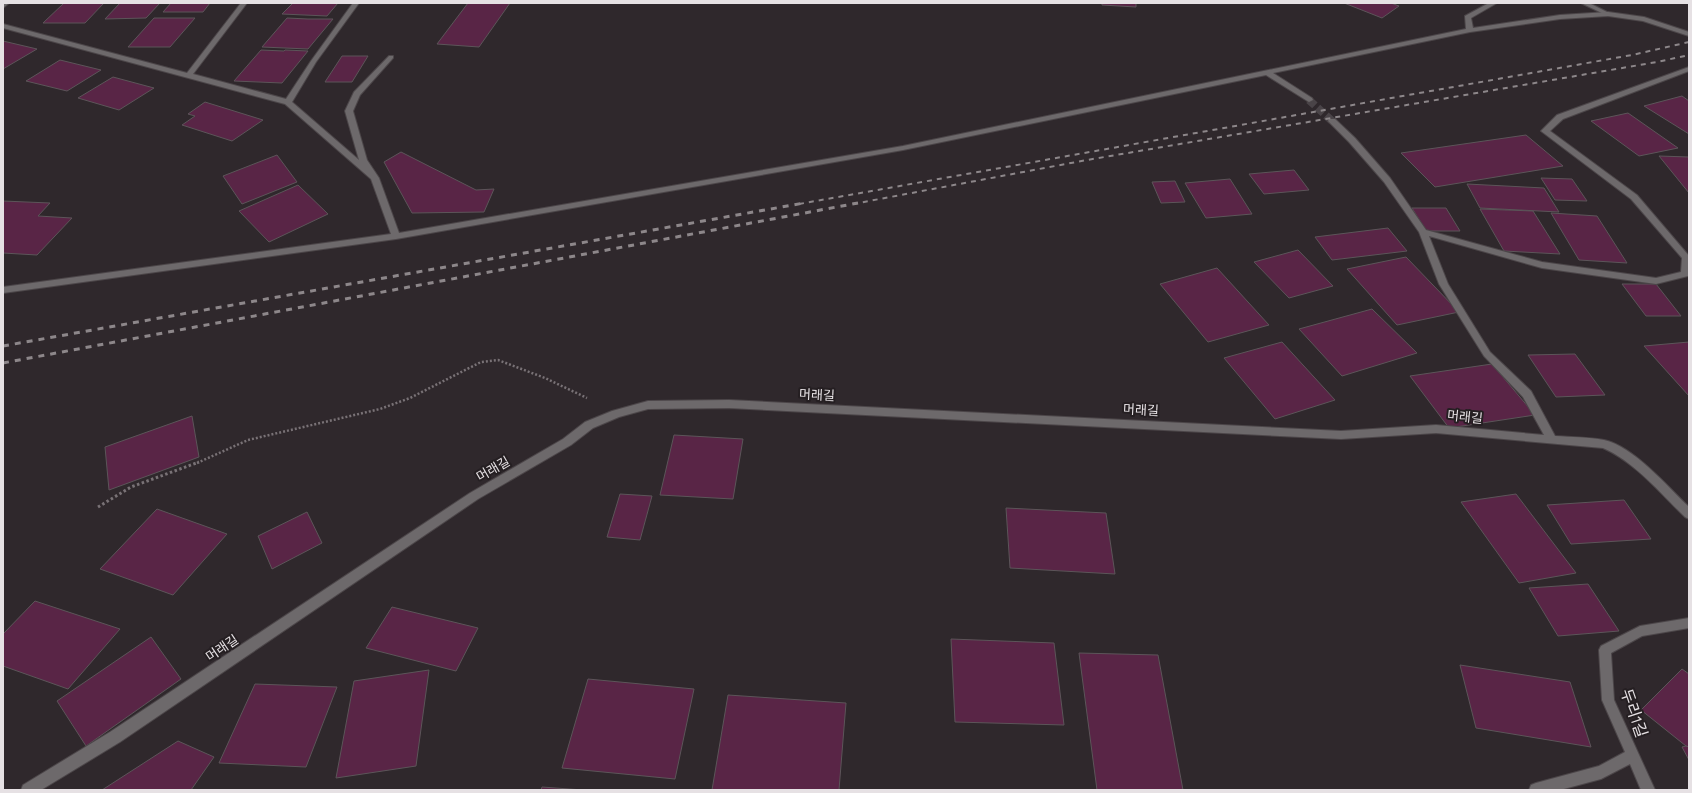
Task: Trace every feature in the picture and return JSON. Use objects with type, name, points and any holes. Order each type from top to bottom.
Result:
[{"type":"street","points":[[3,6],[6,3]]},
{"type":"street","points":[[189,75],[244,3]]},
{"type":"street","points":[[288,102],[313,62],[356,3]]},
{"type":"street","points":[[1470,30],[1467,17],[1494,3]]},
{"type":"street","points":[[1584,3],[1608,14]]},
{"type":"street","points":[[3,290],[396,236],[903,148],[1470,30],[1560,17],[1608,14],[1644,19],[1689,34]]},
{"type":"street","points":[[3,26],[288,102],[375,178]]},
{"type":"street","points":[[391,57],[357,94],[349,111],[363,160],[375,178],[396,236]]},
{"type":"street","points":[[1423,232],[1542,265],[1656,281],[1685,274],[1686,258],[1634,197],[1545,131],[1560,117],[1689,69]]},
{"type":"street","points":[[1267,72],[1309,100]]},
{"type":"street","points":[[1332,121],[1352,140],[1387,180],[1423,232],[1444,284],[1487,354],[1527,394],[1552,440]]},
{"type":"street","name":"머래길","points":[[28,790],[115,737],[474,496],[566,442],[589,425],[616,414],[648,405],[729,404],[1341,435],[1436,429],[1604,444],[1620,451],[1648,474],[1689,514]]},
{"type":"street","name":"두리1길","points":[[1648,790],[1608,700],[1605,650],[1640,631],[1689,623]]},
{"type":"street","name":"두리1길","points":[[1536,790],[1601,772],[1632,756]]},
{"type":"path","points":[[98,507],[131,487],[186,468],[248,440],[380,408],[410,398],[481,362],[498,360],[557,383],[616,414]]},
{"type":"building","points":[[64,3],[104,3],[85,23],[43,23]]},
{"type":"building","points":[[120,3],[160,3],[146,18],[105,19]]},
{"type":"building","points":[[171,3],[210,3],[203,12],[163,12]]},
{"type":"building","points":[[293,3],[338,3],[327,16],[282,14]]},
{"type":"building","points":[[468,3],[510,3],[479,47],[437,44]]},
{"type":"building","points":[[1102,3],[1136,3],[1136,7],[1102,5]]},
{"type":"building","points":[[1344,3],[1391,3],[1399,6],[1382,18]]},
{"type":"building","points":[[154,18],[195,18],[170,47],[128,47]]},
{"type":"building","points":[[287,18],[333,19],[308,49],[262,47]]},
{"type":"building","points":[[3,41],[37,49],[3,69]]},
{"type":"building","points":[[261,50],[308,51],[282,83],[234,81]]},
{"type":"building","points":[[342,56],[368,56],[352,82],[325,82]]},
{"type":"building","points":[[60,60],[101,70],[67,91],[26,81]]},
{"type":"building","points":[[113,77],[154,88],[119,110],[78,98]]},
{"type":"building","points":[[1682,96],[1689,101],[1689,134],[1644,106]]},
{"type":"building","points":[[205,102],[263,120],[232,141],[182,125],[195,116],[188,114]]},
{"type":"building","points":[[1628,113],[1678,148],[1639,156],[1591,121]]},
{"type":"building","points":[[1526,135],[1563,166],[1435,187],[1401,153]]},
{"type":"building","points":[[401,152],[476,190],[494,189],[484,212],[412,213],[384,162]]},
{"type":"building","points":[[277,155],[297,182],[242,204],[223,176]]},
{"type":"building","points":[[1659,156],[1689,157],[1689,193]]},
{"type":"building","points":[[1294,170],[1309,190],[1264,194],[1249,174]]},
{"type":"building","points":[[1541,178],[1572,179],[1587,201],[1555,200]]},
{"type":"building","points":[[1230,179],[1252,214],[1206,218],[1185,183]]},
{"type":"building","points":[[1175,181],[1185,202],[1161,203],[1152,182]]},
{"type":"building","points":[[1467,184],[1544,188],[1559,212],[1480,208]]},
{"type":"building","points":[[298,185],[328,214],[269,242],[239,211]]},
{"type":"building","points":[[3,201],[50,203],[38,216],[72,218],[37,255],[3,253]]},
{"type":"building","points":[[1412,208],[1446,208],[1460,231],[1426,231]]},
{"type":"building","points":[[1480,209],[1533,211],[1560,254],[1504,251]]},
{"type":"building","points":[[1551,213],[1597,216],[1627,263],[1579,260]]},
{"type":"building","points":[[1388,228],[1407,251],[1332,260],[1315,237]]},
{"type":"building","points":[[1298,250],[1333,286],[1289,298],[1254,262]]},
{"type":"building","points":[[1406,257],[1459,312],[1397,325],[1347,269]]},
{"type":"building","points":[[1217,268],[1269,325],[1208,342],[1160,284]]},
{"type":"building","points":[[1622,284],[1656,284],[1681,316],[1646,316]]},
{"type":"building","points":[[1372,309],[1417,353],[1342,376],[1299,329]]},
{"type":"building","points":[[1282,342],[1335,400],[1275,419],[1224,358]]},
{"type":"building","points":[[1689,342],[1689,396],[1644,346]]},
{"type":"building","points":[[1575,354],[1605,395],[1556,397],[1528,355]]},
{"type":"building","points":[[1492,364],[1535,415],[1449,428],[1410,376]]},
{"type":"building","points":[[192,416],[199,457],[109,490],[105,447]]},
{"type":"building","points":[[674,435],[743,439],[733,499],[660,495]]},
{"type":"building","points":[[620,494],[652,496],[640,540],[607,537]]},
{"type":"building","points":[[1516,494],[1576,573],[1519,583],[1461,502]]},
{"type":"building","points":[[1624,500],[1651,539],[1571,544],[1547,505]]},
{"type":"building","points":[[1006,508],[1106,513],[1115,574],[1010,568]]},
{"type":"building","points":[[157,509],[227,534],[173,595],[100,569]]},
{"type":"building","points":[[307,512],[322,543],[272,569],[258,536]]},
{"type":"building","points":[[1588,584],[1619,631],[1558,636],[1529,588]]},
{"type":"building","points":[[35,601],[120,629],[68,689],[3,666],[3,634]]},
{"type":"building","points":[[392,607],[478,628],[456,671],[366,648]]},
{"type":"building","points":[[151,637],[181,679],[86,746],[57,701]]},
{"type":"building","points":[[951,639],[1054,643],[1064,725],[955,722]]},
{"type":"building","points":[[1079,653],[1158,655],[1183,790],[1097,790]]},
{"type":"building","points":[[1460,665],[1570,682],[1591,747],[1476,728]]},
{"type":"building","points":[[1682,669],[1689,674],[1689,747],[1641,710]]},
{"type":"building","points":[[429,670],[416,766],[336,778],[354,681]]},
{"type":"building","points":[[588,679],[694,689],[675,779],[562,768]]},
{"type":"building","points":[[255,684],[337,687],[306,767],[219,763]]},
{"type":"building","points":[[728,695],[846,703],[839,790],[712,790]]},
{"type":"building","points":[[178,741],[214,757],[191,790],[102,790]]},
{"type":"building","points":[[1682,747],[1689,747],[1689,760]]},
{"type":"building","points":[[542,787],[583,790],[541,790]]},
{"type":"tunnel","points":[[1309,100],[1332,121]]},
{"type":"railway","points":[[799,204],[1632,55],[1689,42]]},
{"type":"railway","points":[[853,204],[1087,160],[1657,62],[1689,55]]},
{"type":"railway","points":[[3,346],[804,203]]},
{"type":"railway","points":[[3,363],[858,203]]}]
